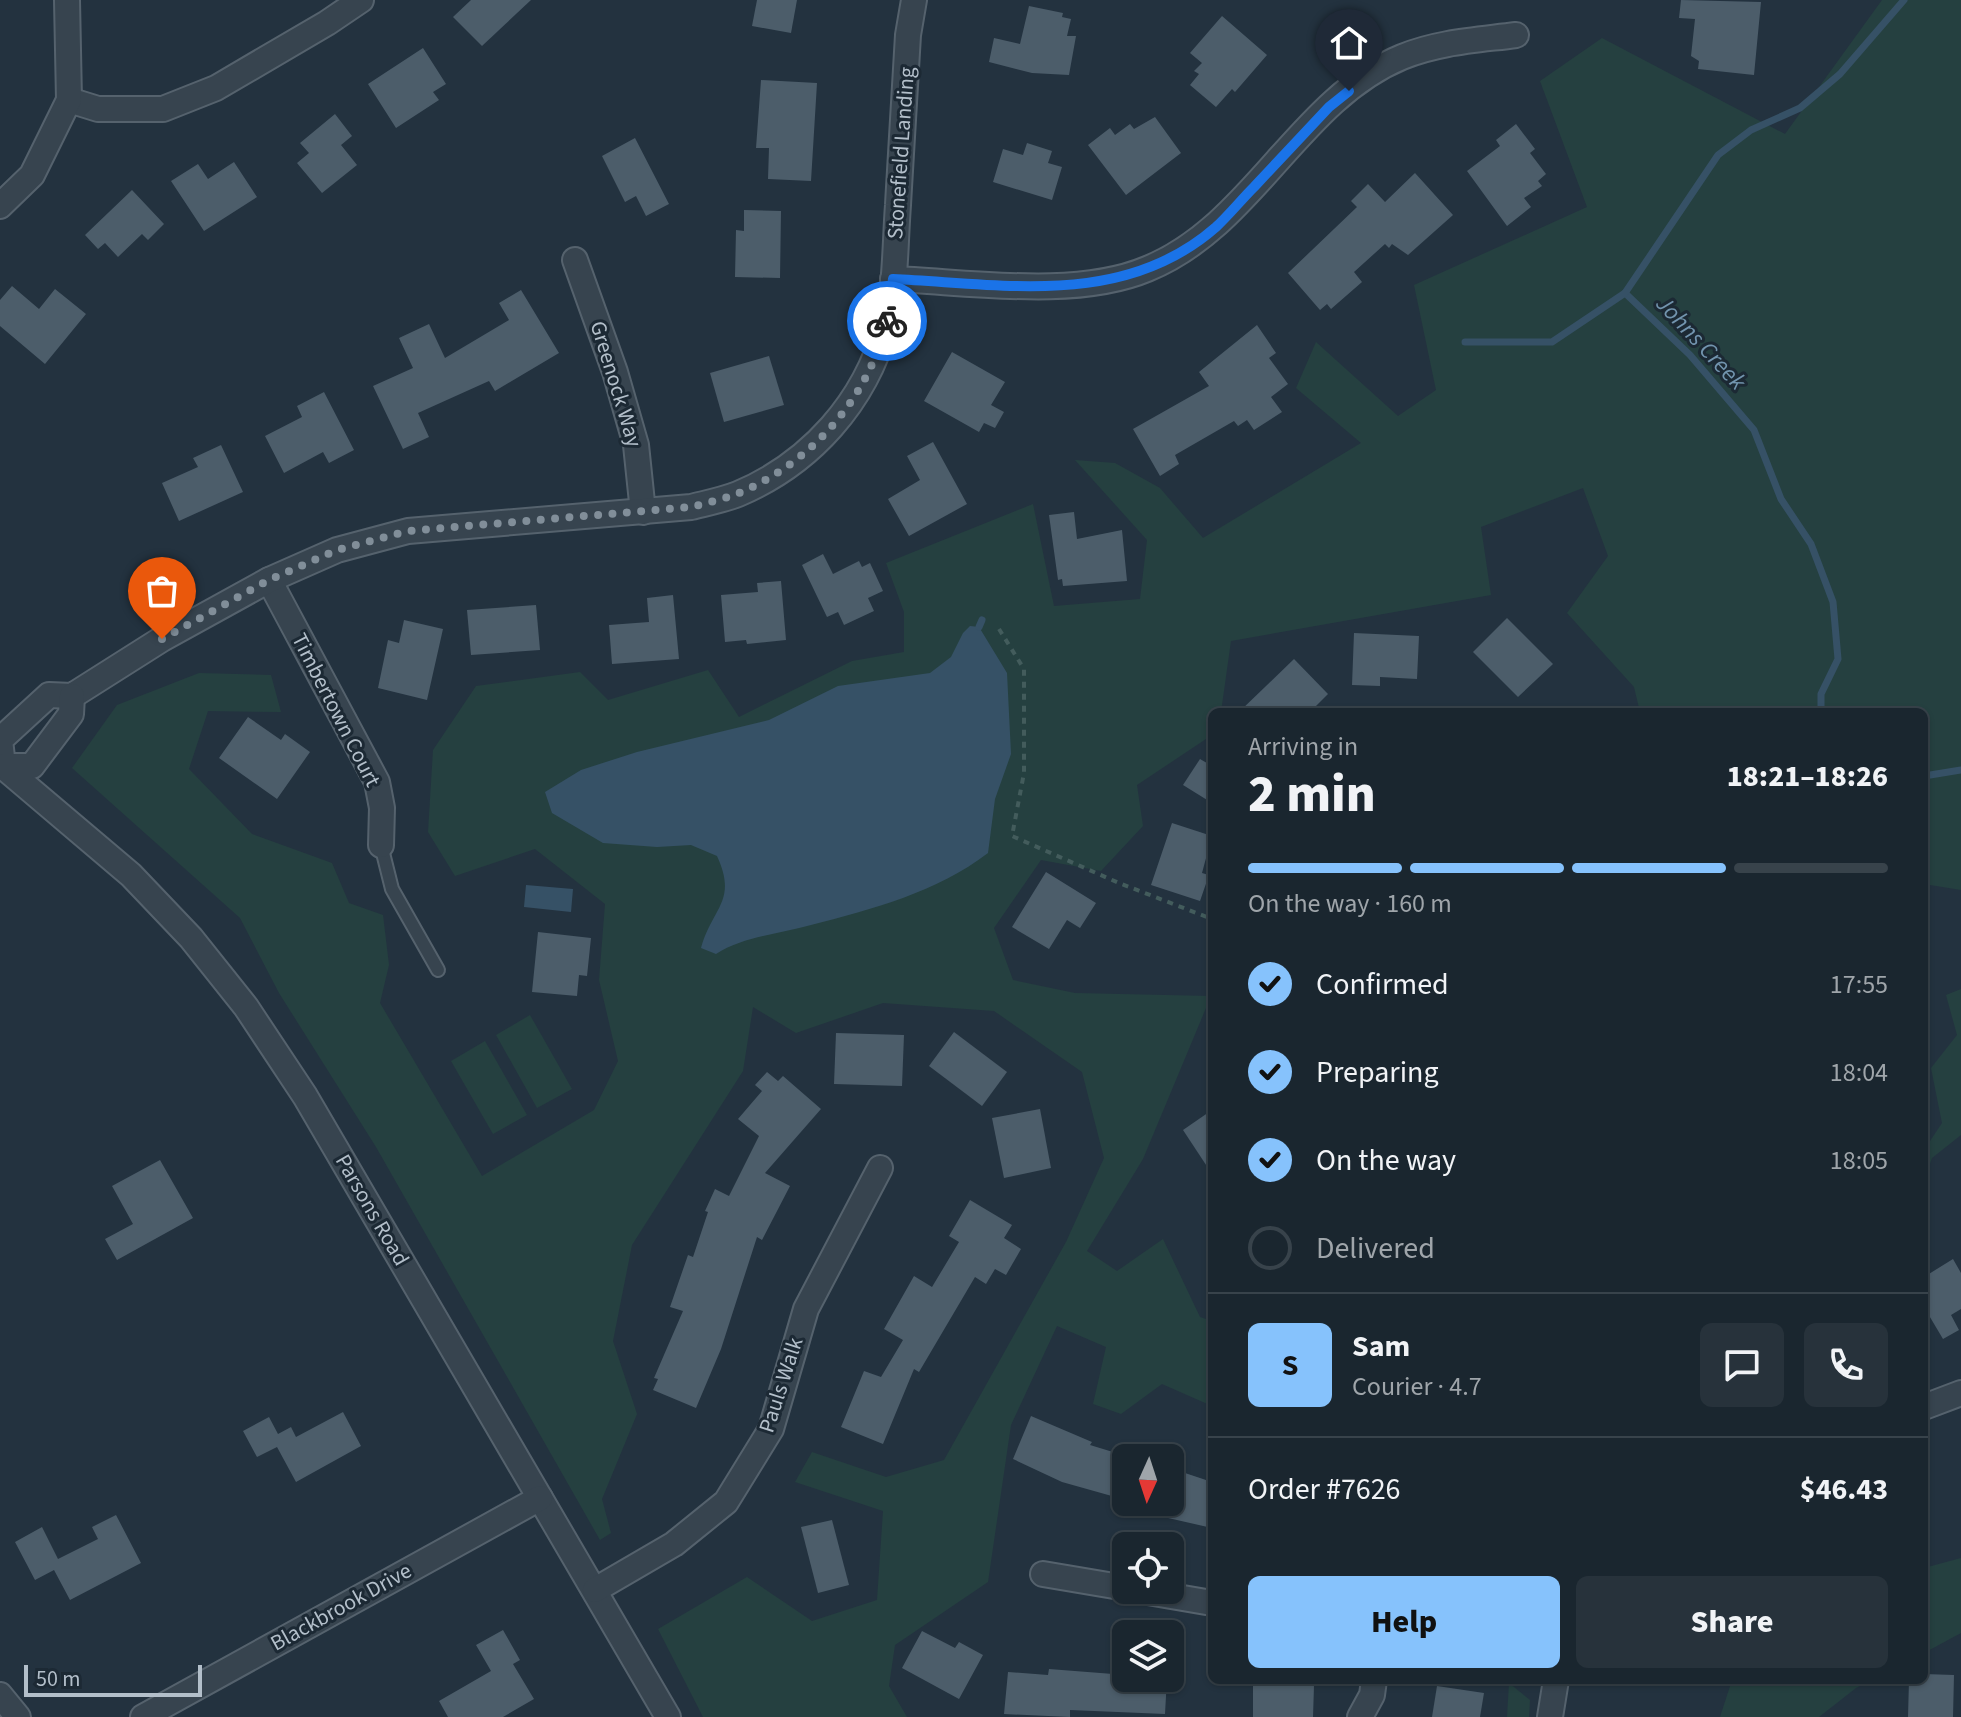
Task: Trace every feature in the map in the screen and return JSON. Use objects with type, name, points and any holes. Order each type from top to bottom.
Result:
[{"type":"street","points":[[0,206],[32,175],[69,100],[67,0]]},
{"type":"street","points":[[69,100],[98,109],[163,109],[216,88],[361,0]]},
{"type":"street","name":"Stonefield Landing","points":[[1,765],[0,740],[49,695],[72,696],[162,639],[269,580],[337,550],[408,531],[691,507],[737,494],[779,473],[816,444],[847,409],[871,369],[886,324],[893,279],[908,35],[914,0]]},
{"type":"street","points":[[893,279],[1066,287],[1107,282],[1146,270],[1183,252],[1216,227],[1329,107],[1370,74],[1401,57],[1435,46],[1516,35]]},
{"type":"street","name":"Greenock Way","points":[[575,260],[615,372],[636,445],[643,512]]},
{"type":"street","name":"Timbertown Court","points":[[269,580],[377,782],[382,808],[381,845]]},
{"type":"street","points":[[1,765],[32,766],[71,714],[72,696]]},
{"type":"street","name":"Parsons Road","points":[[1,765],[131,875],[191,938],[246,1007],[311,1105],[668,1717]]},
{"type":"street","name":"Pauls Walk","points":[[595,1590],[674,1544],[726,1502],[771,1429],[806,1309],[880,1168]]},
{"type":"street","points":[[1928,1405],[1961,1393]]},
{"type":"street","name":"Blackbrook Drive","points":[[143,1717],[540,1498]]},
{"type":"street","points":[[1043,1574],[1112,1586]]},
{"type":"street","points":[[1184,1598],[1208,1602]]},
{"type":"street","points":[[1360,1717],[1372,1695],[1373,1684]]},
{"type":"street","points":[[1550,1717],[1555,1684]]},
{"type":"street","points":[[0,1695],[18,1717]]},
{"type":"lane","points":[[381,845],[392,889],[438,970]]},
{"type":"path","points":[[999,629],[1024,669],[1024,773],[1012,836],[1208,917]]},
{"type":"green space","points":[[1882,0],[1961,0],[1961,890],[1928,885],[1928,708],[1639,708],[1634,687],[1567,613],[1608,556],[1583,488],[1481,527],[1491,595],[1231,641],[1222,708],[1208,708],[1208,738],[1137,785],[1143,826],[1101,871],[1041,860],[994,928],[1013,980],[1075,993],[1208,996],[1208,1003],[1143,1159],[1087,1251],[1117,1271],[1163,1239],[1200,1317],[1208,1320],[1208,1404],[1162,1384],[1121,1414],[1093,1404],[1106,1347],[1057,1326],[1011,1425],[988,1582],[895,1645],[889,1686],[907,1717],[703,1717],[658,1629],[747,1577],[812,1621],[877,1600],[883,1511],[795,1482],[812,1452],[886,1477],[944,1460],[1066,1242],[1104,1158],[1082,1072],[994,1011],[883,1003],[796,1033],[753,1007],[743,1071],[632,1245],[613,1341],[637,1414],[602,1499],[611,1533],[600,1540],[376,1147],[279,993],[240,918],[72,768],[117,705],[199,673],[271,675],[281,712],[208,711],[189,769],[252,834],[332,863],[349,903],[383,915],[389,965],[380,1003],[482,1176],[594,1110],[618,1061],[599,980],[605,904],[535,849],[455,876],[428,832],[433,750],[476,686],[580,672],[608,700],[708,670],[739,717],[852,661],[904,652],[904,612],[886,563],[1033,504],[1054,606],[1140,599],[1147,540],[1075,460],[1115,463],[1160,488],[1203,538],[1361,443],[1296,388],[1316,342],[1398,416],[1436,390],[1414,285],[1587,207],[1540,81],[1602,38],[1785,134]]},
{"type":"green space","points":[[1961,989],[1961,1135],[1932,1158],[1928,1170],[1928,1144],[1942,1123],[1931,1068],[1957,1035],[1946,995]]},
{"type":"green space","points":[[530,1015],[572,1089],[537,1108],[496,1035]]},
{"type":"green space","points":[[485,1041],[527,1115],[493,1134],[451,1061]]},
{"type":"green space","points":[[1961,1558],[1961,1633],[1928,1651],[1928,1567]]},
{"type":"green space","points":[[1510,1684],[1530,1700],[1529,1717],[1507,1717]]},
{"type":"green space","points":[[1731,1684],[1864,1684],[1819,1717],[1720,1717]]},
{"type":"water","points":[[970,626],[979,627],[1007,673],[1011,754],[995,799],[988,853],[926,889],[858,912],[750,939],[716,954],[701,948],[724,894],[723,871],[717,856],[691,845],[657,847],[603,843],[552,813],[545,792],[581,770],[637,752],[769,720],[838,686],[930,673],[951,657]]},
{"type":"water","points":[[526,885],[573,889],[571,912],[524,907]]},
{"type":"building","points":[[471,0],[531,0],[482,46],[453,17]]},
{"type":"building","points":[[757,0],[797,0],[791,33],[752,26]]},
{"type":"building","points":[[1681,0],[1761,2],[1754,75],[1698,69],[1699,61],[1691,56],[1695,19],[1679,18]]},
{"type":"building","points":[[1029,6],[1063,13],[1062,17],[1071,19],[1067,36],[1076,36],[1069,75],[1032,73],[989,62],[994,38],[1020,44]]},
{"type":"building","points":[[1222,16],[1267,55],[1235,92],[1232,89],[1216,107],[1190,85],[1199,74],[1194,71],[1202,63],[1190,53]]},
{"type":"building","points":[[423,48],[446,84],[433,92],[439,100],[396,128],[368,84]]},
{"type":"building","points":[[761,80],[817,83],[811,181],[768,179],[769,148],[756,148]]},
{"type":"building","points":[[335,114],[352,136],[341,145],[357,165],[322,193],[297,163],[309,153],[300,143]]},
{"type":"building","points":[[1155,117],[1181,153],[1126,195],[1088,145],[1110,128],[1115,135],[1130,124],[1134,129]]},
{"type":"building","points":[[1516,124],[1535,149],[1530,153],[1546,174],[1538,181],[1542,186],[1524,198],[1531,207],[1507,226],[1467,171],[1500,146],[1496,140]]},
{"type":"building","points":[[635,138],[669,204],[646,216],[636,196],[625,202],[602,156]]},
{"type":"building","points":[[1027,143],[1052,151],[1048,163],[1062,167],[1052,200],[993,182],[1003,149],[1023,155]]},
{"type":"building","points":[[234,162],[257,197],[204,231],[171,181],[198,164],[208,179]]},
{"type":"building","points":[[1415,173],[1453,215],[1408,255],[1392,244],[1389,248],[1385,244],[1354,272],[1362,282],[1331,309],[1327,304],[1320,310],[1288,273],[1357,207],[1351,201],[1368,184],[1385,202]]},
{"type":"building","points":[[132,190],[164,224],[148,240],[142,234],[118,257],[105,243],[98,249],[85,235]]},
{"type":"building","points":[[744,210],[781,211],[780,278],[735,277],[736,230],[744,231]]},
{"type":"building","points":[[12,286],[39,309],[55,289],[86,314],[45,364],[0,326],[0,300]]},
{"type":"building","points":[[521,290],[559,353],[495,391],[489,381],[418,413],[429,437],[403,449],[373,386],[413,368],[399,338],[429,324],[445,358],[509,320],[499,303]]},
{"type":"building","points":[[1257,325],[1276,353],[1269,358],[1288,384],[1271,397],[1282,412],[1254,430],[1247,420],[1238,426],[1234,421],[1175,455],[1179,464],[1160,476],[1133,429],[1209,386],[1199,372]]},
{"type":"building","points":[[952,352],[1005,382],[991,405],[1004,412],[995,428],[984,423],[979,432],[924,401]]},
{"type":"building","points":[[769,356],[784,405],[724,422],[710,373]]},
{"type":"building","points":[[324,392],[354,450],[329,463],[323,452],[284,473],[265,436],[302,417],[297,406]]},
{"type":"building","points":[[933,442],[967,504],[909,536],[888,499],[920,480],[907,456]]},
{"type":"building","points":[[221,445],[243,492],[179,521],[162,483],[198,467],[193,458]]},
{"type":"building","points":[[1074,512],[1077,539],[1122,530],[1127,581],[1063,586],[1062,579],[1058,580],[1049,515]]},
{"type":"building","points":[[823,554],[833,574],[859,561],[862,567],[870,563],[883,591],[868,598],[874,611],[844,625],[838,612],[827,617],[802,565]]},
{"type":"building","points":[[781,581],[786,640],[747,644],[746,640],[725,642],[721,595],[758,592],[757,583]]},
{"type":"building","points":[[673,595],[679,659],[612,664],[609,625],[649,622],[647,598]]},
{"type":"building","points":[[536,605],[540,650],[471,655],[467,610]]},
{"type":"building","points":[[1507,618],[1553,664],[1518,697],[1473,652]]},
{"type":"building","points":[[404,620],[443,629],[427,700],[378,688],[388,640],[399,643]]},
{"type":"building","points":[[1354,633],[1419,636],[1417,679],[1380,677],[1380,686],[1352,685]]},
{"type":"building","points":[[1294,659],[1328,694],[1314,708],[1243,708]]},
{"type":"building","points":[[248,717],[281,740],[285,734],[310,752],[277,799],[219,758]]},
{"type":"building","points":[[1200,759],[1208,764],[1208,801],[1183,785]]},
{"type":"building","points":[[1172,823],[1208,835],[1208,851],[1202,873],[1208,875],[1208,878],[1200,901],[1151,885]]},
{"type":"building","points":[[1046,872],[1096,903],[1080,928],[1067,920],[1049,949],[1012,927]]},
{"type":"building","points":[[538,932],[591,938],[587,976],[579,975],[577,996],[532,992]]},
{"type":"building","points":[[954,1032],[1007,1072],[982,1106],[929,1066]]},
{"type":"building","points":[[836,1033],[904,1035],[902,1086],[834,1084]]},
{"type":"building","points":[[767,1072],[778,1081],[783,1076],[821,1109],[765,1173],[790,1186],[762,1240],[757,1237],[721,1349],[696,1408],[653,1390],[658,1379],[654,1378],[683,1311],[670,1307],[688,1255],[693,1257],[708,1212],[705,1211],[715,1189],[729,1196],[759,1136],[738,1119],[762,1091],[755,1085]]},
{"type":"building","points":[[1040,1109],[1051,1168],[1004,1178],[992,1118]]},
{"type":"building","points":[[1208,1113],[1208,1168],[1183,1130]]},
{"type":"building","points":[[160,1160],[193,1218],[117,1260],[105,1239],[133,1224],[112,1186]]},
{"type":"building","points":[[970,1200],[1012,1225],[1004,1238],[1021,1249],[1006,1275],[995,1269],[986,1284],[975,1277],[919,1372],[914,1369],[883,1444],[841,1427],[864,1371],[881,1377],[903,1340],[884,1329],[914,1276],[932,1287],[959,1242],[949,1236]]},
{"type":"building","points":[[1953,1259],[1961,1273],[1961,1309],[1951,1315],[1959,1330],[1943,1339],[1928,1314],[1928,1275]]},
{"type":"building","points":[[343,1412],[361,1446],[296,1482],[277,1447],[257,1457],[243,1431],[269,1417],[278,1434],[291,1427],[296,1437]]},
{"type":"building","points":[[1031,1416],[1092,1442],[1090,1445],[1112,1452],[1112,1496],[1062,1482],[1013,1459]]},
{"type":"building","points":[[1184,1473],[1208,1481],[1208,1527],[1159,1516],[1184,1516]]},
{"type":"building","points":[[116,1515],[141,1563],[70,1600],[54,1570],[35,1580],[15,1542],[42,1527],[58,1559],[98,1539],[92,1527]]},
{"type":"building","points":[[832,1520],[849,1585],[818,1593],[801,1527]]},
{"type":"building","points":[[503,1630],[520,1660],[513,1664],[534,1699],[503,1717],[448,1717],[439,1701],[491,1671],[476,1645]]},
{"type":"building","points":[[922,1631],[955,1648],[959,1642],[983,1655],[959,1699],[902,1668]]},
{"type":"building","points":[[1049,1669],[1112,1674],[1112,1692],[1166,1692],[1165,1714],[1070,1710],[1070,1717],[1004,1714],[1008,1672],[1048,1675]]},
{"type":"building","points":[[1928,1674],[1954,1675],[1953,1717],[1908,1717],[1909,1684],[1928,1684]]},
{"type":"building","points":[[1253,1684],[1314,1685],[1313,1717],[1253,1717]]},
{"type":"building","points":[[1437,1686],[1484,1693],[1480,1717],[1432,1717]]},
{"type":"waterway","name":"Johns Creek","points":[[1465,342],[1552,342],[1625,293],[1718,155],[1751,130],[1800,108],[1840,74],[1904,0]]},
{"type":"waterway","name":"Johns Creek","points":[[1625,293],[1690,355],[1754,430],[1781,499],[1811,544],[1833,602],[1838,659],[1821,694],[1821,708]]},
{"type":"waterway","points":[[979,627],[982,620]]},
{"type":"waterway","name":"Johns Creek","points":[[1928,775],[1961,770]]},
{"type":"way so far","points":[[162,639],[269,580],[337,550],[408,531],[691,507],[737,494],[779,473],[816,444],[847,409],[871,369],[887,321]]},
{"type":"route","points":[[887,321],[893,279],[1066,287],[1107,282],[1146,270],[1183,252],[1216,227],[1329,107],[1349,91]]}]
